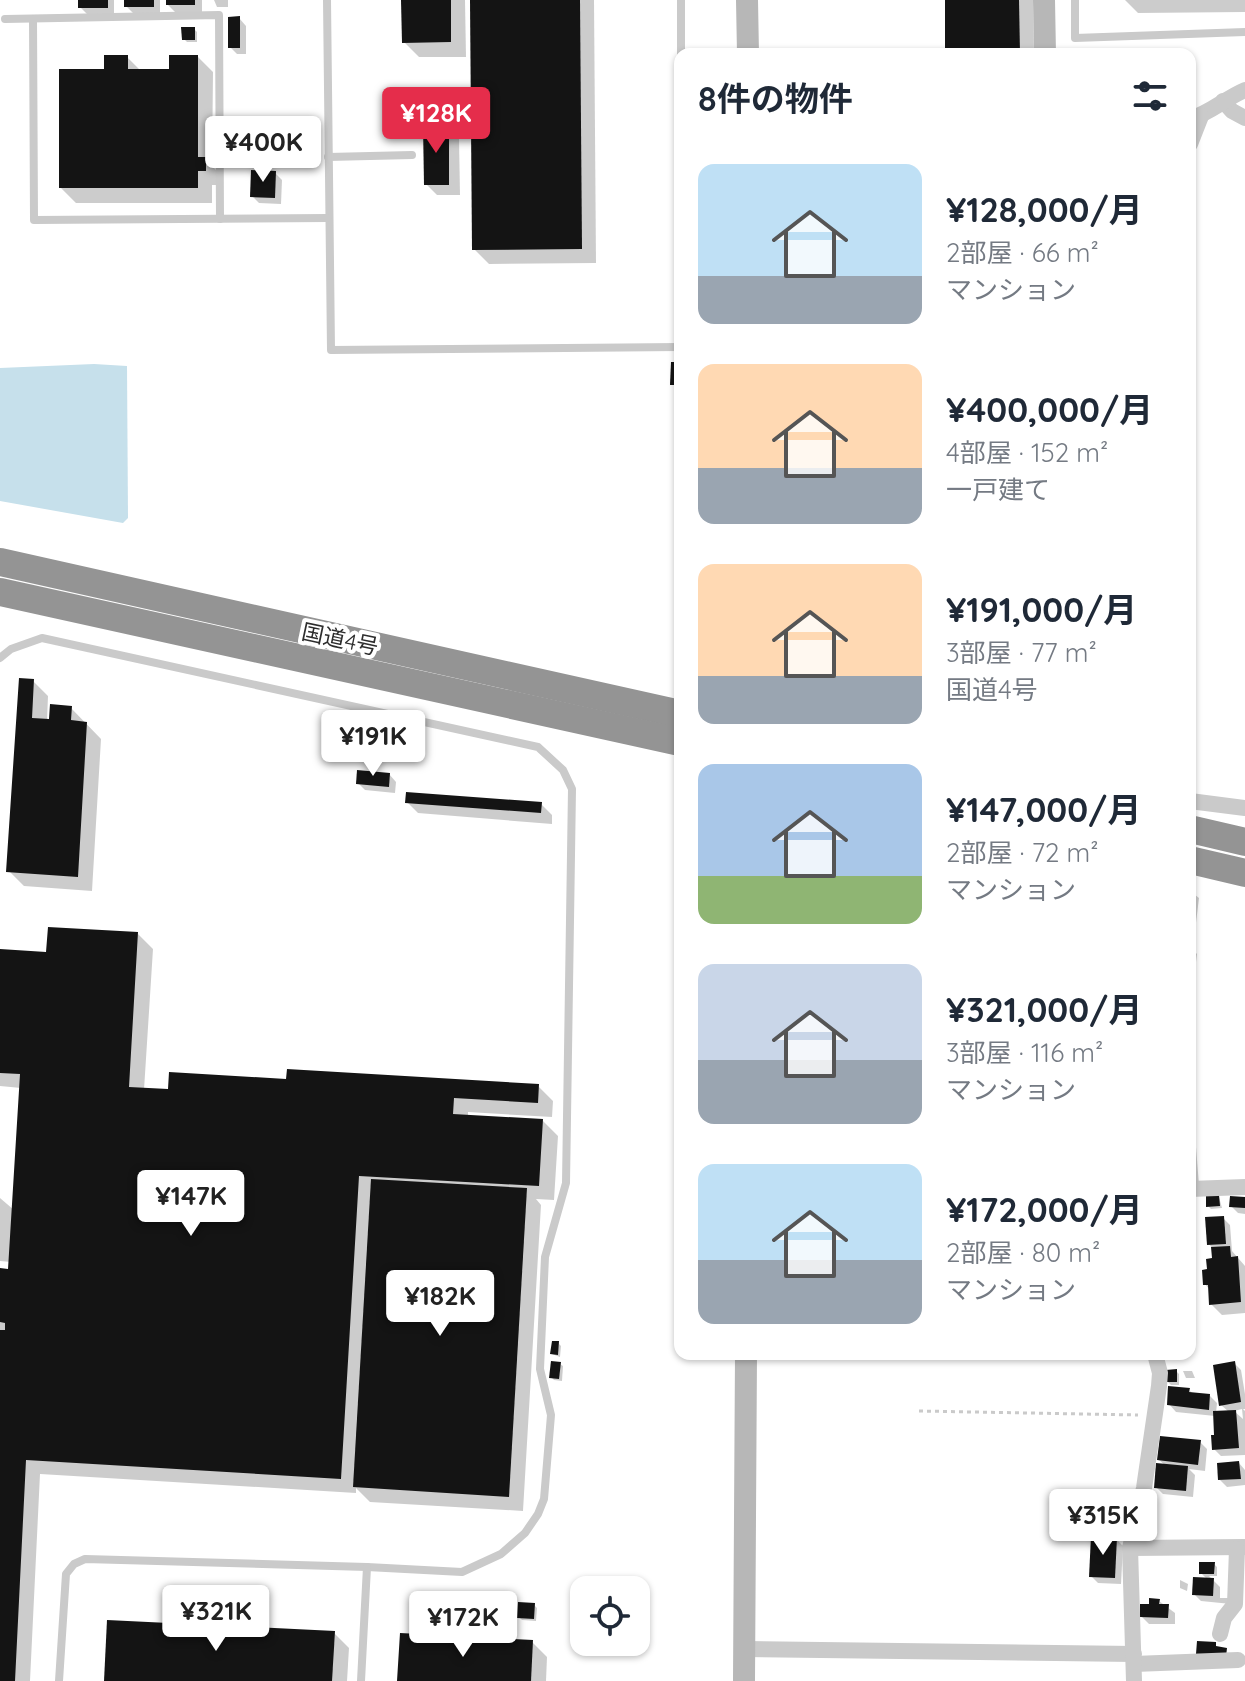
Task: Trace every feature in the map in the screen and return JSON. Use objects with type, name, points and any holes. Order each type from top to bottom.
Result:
[{"type":"highway","name":"国道4号","points":[[0,562],[674,713]]},
{"type":"highway","name":"国道4号","points":[[0,592],[674,741]]},
{"type":"highway","points":[[1196,830],[1245,842]]},
{"type":"highway","points":[[1196,861],[1245,873]]},
{"type":"street","points":[[747,0],[748,48]]},
{"type":"street","points":[[1044,0],[1045,48]]},
{"type":"street","points":[[1196,116],[1245,90]]},
{"type":"street","points":[[1223,101],[1232,111],[1245,118]]},
{"type":"street","points":[[1196,802],[1245,808]]},
{"type":"street","points":[[1196,1189],[1245,1187]]},
{"type":"street","points":[[744,1681],[746,1360]]},
{"type":"street","points":[[1134,1666],[1130,1548],[1144,1488],[1160,1373],[1157,1360]]},
{"type":"street","points":[[1130,1548],[1241,1548],[1235,1604],[1224,1618],[1220,1634]]},
{"type":"street","points":[[744,1649],[1134,1666],[1238,1660]]},
{"type":"lane","points":[[327,0],[331,350],[674,347]]},
{"type":"lane","points":[[681,0],[681,48]]},
{"type":"lane","points":[[1075,0],[1075,38],[1245,32]]},
{"type":"lane","points":[[5,19],[219,15],[220,219]]},
{"type":"lane","points":[[33,19],[34,220],[328,218]]},
{"type":"lane","points":[[328,157],[412,155]]},
{"type":"lane","points":[[0,658],[11,649],[42,638],[538,747],[568,777],[572,789],[566,1183],[545,1257],[540,1369],[551,1415],[544,1499],[525,1533],[501,1554],[462,1572],[98,1558],[74,1564],[66,1574],[59,1681]]},
{"type":"lane","points":[[361,1681],[367,1567]]},
{"type":"path","points":[[919,1411],[1154,1415]]},
{"type":"water","points":[[94,364],[127,366],[128,518],[123,523],[0,501],[0,368]]},
{"type":"building","points":[[78,0],[108,0],[108,8],[78,8]]},
{"type":"building","points":[[124,0],[154,0],[154,7],[124,7]]},
{"type":"building","points":[[166,0],[195,0],[195,5],[166,5]]},
{"type":"building","points":[[401,0],[451,0],[451,42],[402,43]]},
{"type":"building","points":[[470,0],[580,0],[582,249],[472,250]]},
{"type":"building","points":[[945,0],[1019,0],[1020,48],[945,48]]},
{"type":"building","points":[[240,16],[240,48],[228,48],[228,17]]},
{"type":"building","points":[[181,27],[195,27],[195,40],[182,40]]},
{"type":"building","points":[[104,55],[128,55],[128,69],[169,69],[169,55],[198,55],[198,157],[206,157],[206,171],[198,171],[198,188],[59,188],[59,69],[104,69]]},
{"type":"building","points":[[423,125],[449,125],[449,185],[424,185]]},
{"type":"building","points":[[251,170],[276,171],[275,198],[250,197]]},
{"type":"building","points":[[671,362],[674,362],[674,385],[670,385]]},
{"type":"building","points":[[19,678],[34,679],[32,718],[49,719],[50,704],[72,706],[71,720],[87,722],[78,877],[6,872]]},
{"type":"building","points":[[363,731],[395,735],[394,746],[362,743]]},
{"type":"building","points":[[357,770],[390,773],[389,787],[356,784]]},
{"type":"building","points":[[406,792],[542,802],[541,813],[405,803]]},
{"type":"building","points":[[48,927],[138,932],[129,1087],[168,1089],[169,1072],[286,1079],[287,1069],[539,1084],[538,1103],[454,1098],[453,1114],[543,1119],[539,1186],[359,1176],[341,1479],[26,1460],[15,1681],[0,1681],[0,1330],[5,1330],[5,1323],[0,1322],[0,1268],[8,1269],[20,1074],[0,1073],[0,949],[46,952]]},
{"type":"building","points":[[371,1179],[527,1188],[509,1497],[353,1487]]},
{"type":"building","points":[[1219,1195],[1220,1206],[1206,1207],[1206,1196]]},
{"type":"building","points":[[1230,1196],[1245,1197],[1245,1208],[1229,1207]]},
{"type":"building","points":[[1224,1216],[1226,1244],[1207,1245],[1205,1217]]},
{"type":"building","points":[[1230,1246],[1231,1257],[1238,1256],[1241,1302],[1209,1305],[1208,1285],[1203,1285],[1202,1270],[1207,1269],[1206,1259],[1212,1258],[1211,1247]]},
{"type":"building","points":[[552,1341],[559,1341],[558,1355],[550,1354]]},
{"type":"building","points":[[551,1361],[561,1362],[559,1379],[549,1378]]},
{"type":"building","points":[[1235,1361],[1241,1402],[1219,1406],[1213,1365]]},
{"type":"building","points":[[1177,1369],[1177,1382],[1166,1382],[1166,1370]]},
{"type":"building","points":[[1168,1386],[1210,1394],[1209,1410],[1167,1405]]},
{"type":"building","points":[[1236,1410],[1239,1448],[1212,1450],[1213,1411]]},
{"type":"building","points":[[1160,1436],[1201,1440],[1198,1465],[1157,1460]]},
{"type":"building","points":[[1239,1461],[1241,1479],[1218,1480],[1217,1463]]},
{"type":"building","points":[[1156,1463],[1188,1466],[1186,1491],[1154,1488]]},
{"type":"building","points":[[1091,1536],[1117,1537],[1115,1578],[1089,1577]]},
{"type":"building","points":[[1199,1562],[1215,1562],[1214,1574],[1199,1574]]},
{"type":"building","points":[[1193,1577],[1214,1578],[1213,1596],[1192,1595]]},
{"type":"building","points":[[1149,1598],[1160,1599],[1159,1604],[1169,1604],[1168,1618],[1140,1617],[1140,1604],[1149,1604]]},
{"type":"building","points":[[518,1602],[535,1603],[534,1619],[517,1618]]},
{"type":"building","points":[[107,1620],[335,1631],[332,1681],[104,1681]]},
{"type":"building","points":[[400,1633],[533,1640],[531,1681],[397,1681]]},
{"type":"building","points":[[1197,1641],[1216,1642],[1216,1646],[1227,1648],[1226,1657],[1196,1654]]}]
